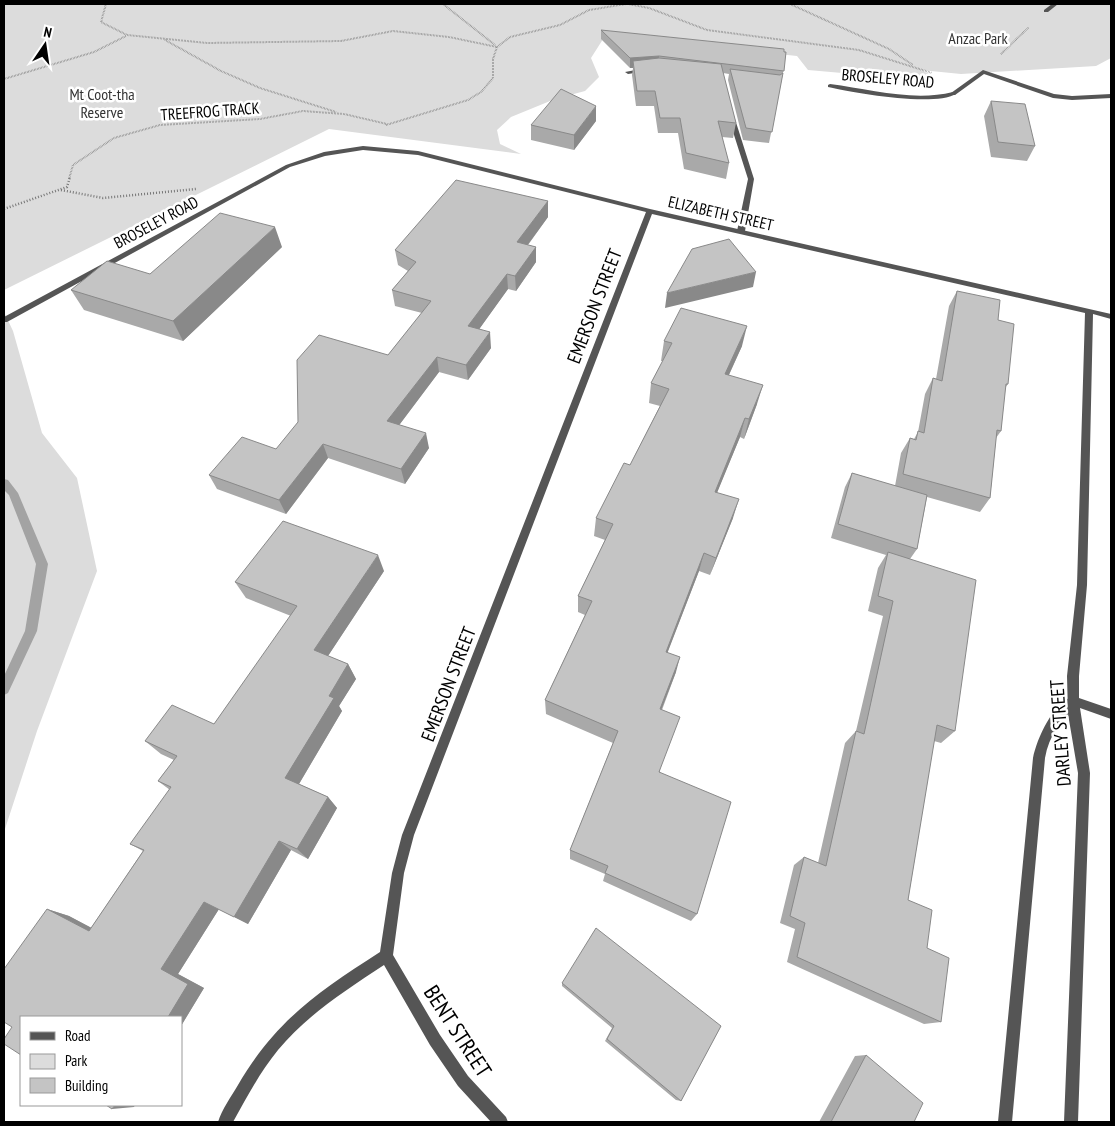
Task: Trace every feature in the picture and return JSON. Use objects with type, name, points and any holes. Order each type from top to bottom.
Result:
[{"type":"street","points":[[1046,11],[1055,4]]},
{"type":"street","points":[[628,72],[651,70]]},
{"type":"street","points":[[983,72],[1053,96],[1072,98],[1111,96]]},
{"type":"street","name":"BROSELEY ROAD","points":[[830,86],[929,97],[946,96],[952,94],[983,72]]},
{"type":"street","points":[[729,109],[751,179],[741,231]]},
{"type":"street","name":"ELIZABETH STREET","points":[[324,154],[363,148],[418,153],[650,211],[1111,316]]},
{"type":"street","name":"BROSELEY ROAD","points":[[4,320],[288,166],[324,154]]},
{"type":"street","name":"EMERSON STREET","points":[[386,956],[398,873],[408,835],[650,211]]},
{"type":"street","name":"DARLEY STREET","points":[[1071,1122],[1084,772],[1073,701],[1073,656],[1082,585],[1089,310]]},
{"type":"street","points":[[1005,1122],[1038,758],[1043,737],[1048,728],[1073,701],[1111,714]]},
{"type":"street","points":[[225,1122],[245,1086],[282,1035],[298,1018],[386,956]]},
{"type":"street","name":"BENT STREET","points":[[386,956],[435,1040],[462,1081],[501,1122]]},
{"type":"path","points":[[106,4],[102,22],[126,35],[207,43],[342,41],[393,31],[449,37],[497,47]]},
{"type":"path","points":[[444,4],[497,47]]},
{"type":"path","points":[[363,148],[387,124],[468,100],[481,92],[494,78],[493,59],[497,47],[510,37],[560,25],[589,10],[627,4],[642,4],[660,10],[681,21],[706,29],[766,40],[859,50],[916,66],[965,85]]},
{"type":"path","points":[[790,4],[889,49],[916,66]]},
{"type":"path","points":[[983,72],[1046,11]]},
{"type":"path","points":[[4,79],[94,52],[126,35]]},
{"type":"path","points":[[164,39],[220,71],[260,88],[344,114]]},
{"type":"path","name":"TREEFROG TRACK","points":[[60,190],[67,188],[73,165],[114,138],[160,125],[260,120],[303,112],[344,114],[387,124]]},
{"type":"path","points":[[4,209],[60,190],[103,198],[177,190],[247,188]]},
{"type":"green space","name":"Mt Coot-tha Reserve","points":[[4,4],[1111,4],[1111,58],[1096,66],[961,74],[921,70],[931,75],[922,80],[808,70],[797,56],[605,36],[591,58],[599,77],[585,91],[555,99],[511,117],[497,130],[500,144],[521,154],[329,129],[4,290]]},
{"type":"green space","points":[[4,312],[13,331],[42,433],[77,478],[97,571],[37,731],[4,832]]},
{"type":"building","points":[[601,30],[784,49],[784,52],[786,52],[784,71],[659,56],[630,58]]},
{"type":"building","points":[[659,58],[721,64],[736,123],[718,121],[729,163],[686,153],[680,118],[660,118],[655,91],[637,91],[633,61]]},
{"type":"building","points":[[730,69],[780,75],[783,73],[772,132],[746,128]]},
{"type":"building","points":[[561,89],[596,106],[574,135],[531,125]]},
{"type":"building","points":[[991,101],[1025,104],[1035,146],[998,142]]},
{"type":"building","points":[[456,180],[548,201],[517,242],[536,247],[515,276],[507,274],[468,326],[490,332],[466,365],[437,357],[387,421],[426,433],[401,469],[323,444],[279,500],[209,475],[242,437],[276,449],[298,422],[297,360],[319,335],[388,355],[431,301],[392,290],[416,262],[395,250]]},
{"type":"building","points":[[220,213],[275,227],[173,321],[71,290],[107,261],[150,274]]},
{"type":"building","points":[[729,239],[756,272],[667,293],[692,249]]},
{"type":"building","points":[[957,291],[1000,300],[998,320],[1014,324],[1001,431],[997,430],[990,498],[903,474],[910,438],[916,440],[918,431],[924,433],[933,378],[942,381]]},
{"type":"building","points":[[681,308],[747,326],[725,374],[763,385],[749,419],[745,418],[715,492],[739,499],[716,558],[704,553],[666,652],[680,657],[660,709],[680,717],[659,772],[731,802],[697,914],[605,873],[608,866],[570,850],[618,731],[545,700],[592,601],[578,596],[613,524],[596,518],[624,463],[630,465],[669,389],[651,383],[672,343],[664,341]]},
{"type":"building","points":[[852,473],[927,495],[917,549],[838,524]]},
{"type":"building","points":[[283,521],[378,555],[314,650],[348,664],[329,696],[334,698],[285,778],[328,797],[297,849],[279,841],[234,917],[204,902],[161,969],[188,984],[169,1016],[20,1016],[20,1054],[4,1044],[4,1039],[12,1027],[4,1022],[4,969],[47,909],[89,931],[144,850],[130,844],[171,787],[158,781],[177,756],[145,741],[172,705],[214,724],[297,606],[235,582]]},
{"type":"building","points":[[888,552],[976,580],[955,731],[937,725],[908,900],[932,910],[927,948],[949,958],[941,1022],[797,957],[805,923],[790,916],[804,857],[826,866],[856,731],[864,734],[893,601],[878,596]]},
{"type":"building","points":[[596,928],[721,1026],[681,1101],[607,1039],[614,1026],[562,983]]},
{"type":"building","points":[[866,1055],[923,1103],[914,1122],[831,1122]]},
{"type":"waterway","points":[[4,483],[13,493],[42,564],[31,631],[4,689]]},
{"type":"park label","name":"Anzac Park","points":[[978,38]]}]
